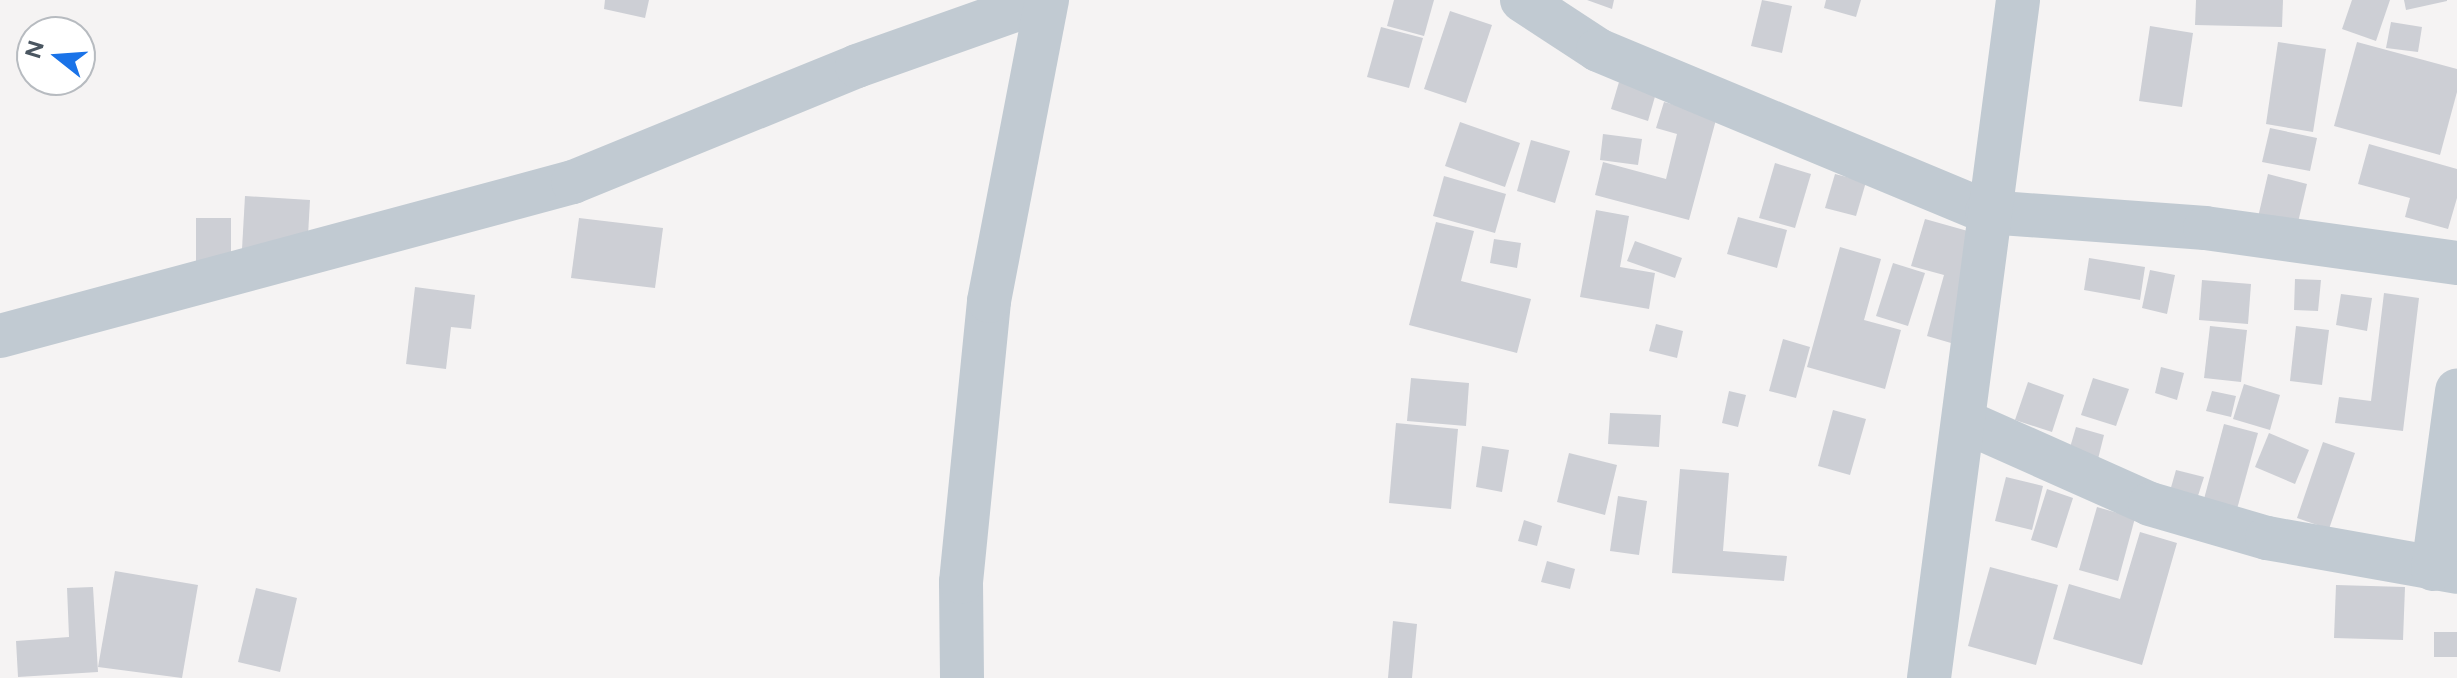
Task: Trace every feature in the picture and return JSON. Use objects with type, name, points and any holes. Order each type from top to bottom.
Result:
[{"type":"street","points":[[0,336],[573,182],[857,66],[1045,0],[989,301],[961,582],[962,678]]},
{"type":"street","points":[[1522,0],[1598,50],[1987,212],[2205,228],[2457,263]]},
{"type":"street","points":[[1929,678],[1940,568],[1966,422],[1987,212],[2018,0]]},
{"type":"street","points":[[1966,422],[2150,504],[2267,538],[2445,570],[2457,391]]},
{"type":"building","points":[[605,0],[649,0],[645,18],[604,9]]},
{"type":"building","points":[[1394,0],[1434,0],[1424,36],[1387,26]]},
{"type":"building","points":[[1587,0],[1614,0],[1612,9]]},
{"type":"building","points":[[1762,0],[1792,6],[1782,53],[1751,46]]},
{"type":"building","points":[[1826,0],[1861,0],[1856,17],[1824,8]]},
{"type":"building","points":[[2196,0],[2283,0],[2282,27],[2195,25]]},
{"type":"building","points":[[2352,0],[2390,0],[2376,41],[2342,29]]},
{"type":"building","points":[[2404,0],[2447,0],[2447,1],[2406,10]]},
{"type":"building","points":[[1450,11],[1492,25],[1466,103],[1424,89]]},
{"type":"building","points":[[2391,22],[2422,27],[2418,52],[2386,48]]},
{"type":"building","points":[[2150,26],[2193,33],[2182,107],[2139,101]]},
{"type":"building","points":[[1381,27],[1423,38],[1409,88],[1367,77]]},
{"type":"building","points":[[2278,42],[2326,49],[2313,132],[2266,124]]},
{"type":"building","points":[[2357,42],[2457,69],[2457,92],[2440,155],[2334,126]]},
{"type":"building","points":[[1619,82],[1656,93],[1648,121],[1611,109]]},
{"type":"building","points":[[1664,102],[1717,116],[1689,220],[1595,195],[1603,162],[1666,179],[1677,134],[1656,128]]},
{"type":"building","points":[[1460,122],[1520,143],[1505,187],[1445,166]]},
{"type":"building","points":[[2270,128],[2317,138],[2310,171],[2262,162]]},
{"type":"building","points":[[1603,134],[1642,139],[1638,165],[1600,160]]},
{"type":"building","points":[[1531,140],[1570,151],[1555,203],[1517,191]]},
{"type":"building","points":[[2369,144],[2457,169],[2457,198],[2448,229],[2405,217],[2410,198],[2358,184]]},
{"type":"building","points":[[1775,163],[1811,174],[1795,228],[1759,218]]},
{"type":"building","points":[[1835,174],[1866,182],[1856,216],[1825,208]]},
{"type":"building","points":[[2268,174],[2307,184],[2295,235],[2256,226]]},
{"type":"building","points":[[1444,176],[1506,194],[1495,233],[1433,216]]},
{"type":"building","points":[[245,196],[310,200],[306,271],[241,267]]},
{"type":"building","points":[[1596,210],[1629,216],[1620,267],[1655,273],[1649,309],[1580,297]]},
{"type":"building","points":[[1738,217],[1787,230],[1777,268],[1727,254]]},
{"type":"building","points":[[196,218],[231,218],[231,274],[196,274]]},
{"type":"building","points":[[579,218],[663,228],[655,288],[571,278]]},
{"type":"building","points":[[1925,219],[1982,235],[1951,343],[1927,336],[1944,275],[1911,266]]},
{"type":"building","points":[[1436,222],[1474,231],[1461,281],[1531,299],[1517,353],[1409,325]]},
{"type":"building","points":[[1494,239],[1521,243],[1517,268],[1490,263]]},
{"type":"building","points":[[1635,241],[1682,258],[1675,278],[1627,261]]},
{"type":"building","points":[[1840,247],[1881,259],[1864,320],[1901,330],[1885,389],[1807,367]]},
{"type":"building","points":[[2089,258],[2145,267],[2140,300],[2084,290]]},
{"type":"building","points":[[1893,263],[1925,273],[1908,326],[1876,316]]},
{"type":"building","points":[[2150,270],[2175,275],[2167,314],[2142,308]]},
{"type":"building","points":[[2295,279],[2321,280],[2318,311],[2294,310]]},
{"type":"building","points":[[2202,280],[2251,284],[2248,324],[2199,320]]},
{"type":"building","points":[[415,287],[475,295],[471,329],[451,327],[446,369],[406,364]]},
{"type":"building","points":[[2384,293],[2419,298],[2403,431],[2335,423],[2339,397],[2371,401]]},
{"type":"building","points":[[2341,294],[2372,298],[2367,331],[2336,325]]},
{"type":"building","points":[[1656,324],[1683,331],[1677,358],[1649,351]]},
{"type":"building","points":[[2210,326],[2247,330],[2241,382],[2204,378]]},
{"type":"building","points":[[2296,326],[2329,330],[2322,385],[2290,381]]},
{"type":"building","points":[[1783,339],[1810,347],[1796,398],[1769,391]]},
{"type":"building","points":[[2161,367],[2184,373],[2177,400],[2155,393]]},
{"type":"building","points":[[1411,378],[1469,383],[1466,426],[1407,421]]},
{"type":"building","points":[[2093,378],[2129,389],[2116,426],[2081,415]]},
{"type":"building","points":[[2028,382],[2064,395],[2052,432],[2015,420]]},
{"type":"building","points":[[2244,384],[2280,395],[2270,430],[2233,419]]},
{"type":"building","points":[[1729,391],[1746,395],[1738,427],[1722,423]]},
{"type":"building","points":[[2212,391],[2236,396],[2231,417],[2206,411]]},
{"type":"building","points":[[1833,410],[1866,419],[1850,475],[1818,466]]},
{"type":"building","points":[[1610,413],[1661,415],[1659,447],[1608,444]]},
{"type":"building","points":[[1396,423],[1458,429],[1451,509],[1389,503]]},
{"type":"building","points":[[2224,424],[2258,433],[2237,509],[2204,499]]},
{"type":"building","points":[[2076,427],[2104,435],[2098,459],[2069,451]]},
{"type":"building","points":[[2269,433],[2309,450],[2295,484],[2255,467]]},
{"type":"building","points":[[2323,442],[2355,453],[2329,529],[2297,518]]},
{"type":"building","points":[[1482,446],[1509,450],[1502,492],[1476,487]]},
{"type":"building","points":[[1569,453],[1617,465],[1605,515],[1557,502]]},
{"type":"building","points":[[1680,469],[1729,473],[1723,551],[1787,556],[1784,581],[1672,573]]},
{"type":"building","points":[[2176,470],[2204,477],[2197,499],[2170,491]]},
{"type":"building","points":[[2006,477],[2043,486],[2032,530],[1995,521]]},
{"type":"building","points":[[2047,489],[2073,498],[2057,548],[2031,540]]},
{"type":"building","points":[[1618,496],[1647,501],[1639,555],[1610,551]]},
{"type":"building","points":[[2097,507],[2135,518],[2118,581],[2079,570]]},
{"type":"building","points":[[1524,520],[1542,526],[1537,546],[1518,541]]},
{"type":"building","points":[[2140,532],[2177,543],[2142,665],[2053,639],[2069,584],[2120,599]]},
{"type":"building","points":[[1547,561],[1575,569],[1570,589],[1541,582]]},
{"type":"building","points":[[1990,567],[2058,585],[2036,665],[1968,646]]},
{"type":"building","points":[[115,571],[198,585],[182,678],[98,667]]},
{"type":"building","points":[[2336,585],[2405,587],[2403,640],[2334,638]]},
{"type":"building","points":[[93,587],[98,672],[18,677],[16,641],[69,637],[67,588]]},
{"type":"building","points":[[256,588],[297,598],[280,672],[238,662]]},
{"type":"building","points":[[1393,621],[1417,624],[1412,678],[1388,678]]},
{"type":"building","points":[[2434,632],[2457,632],[2457,657],[2434,657]]}]
